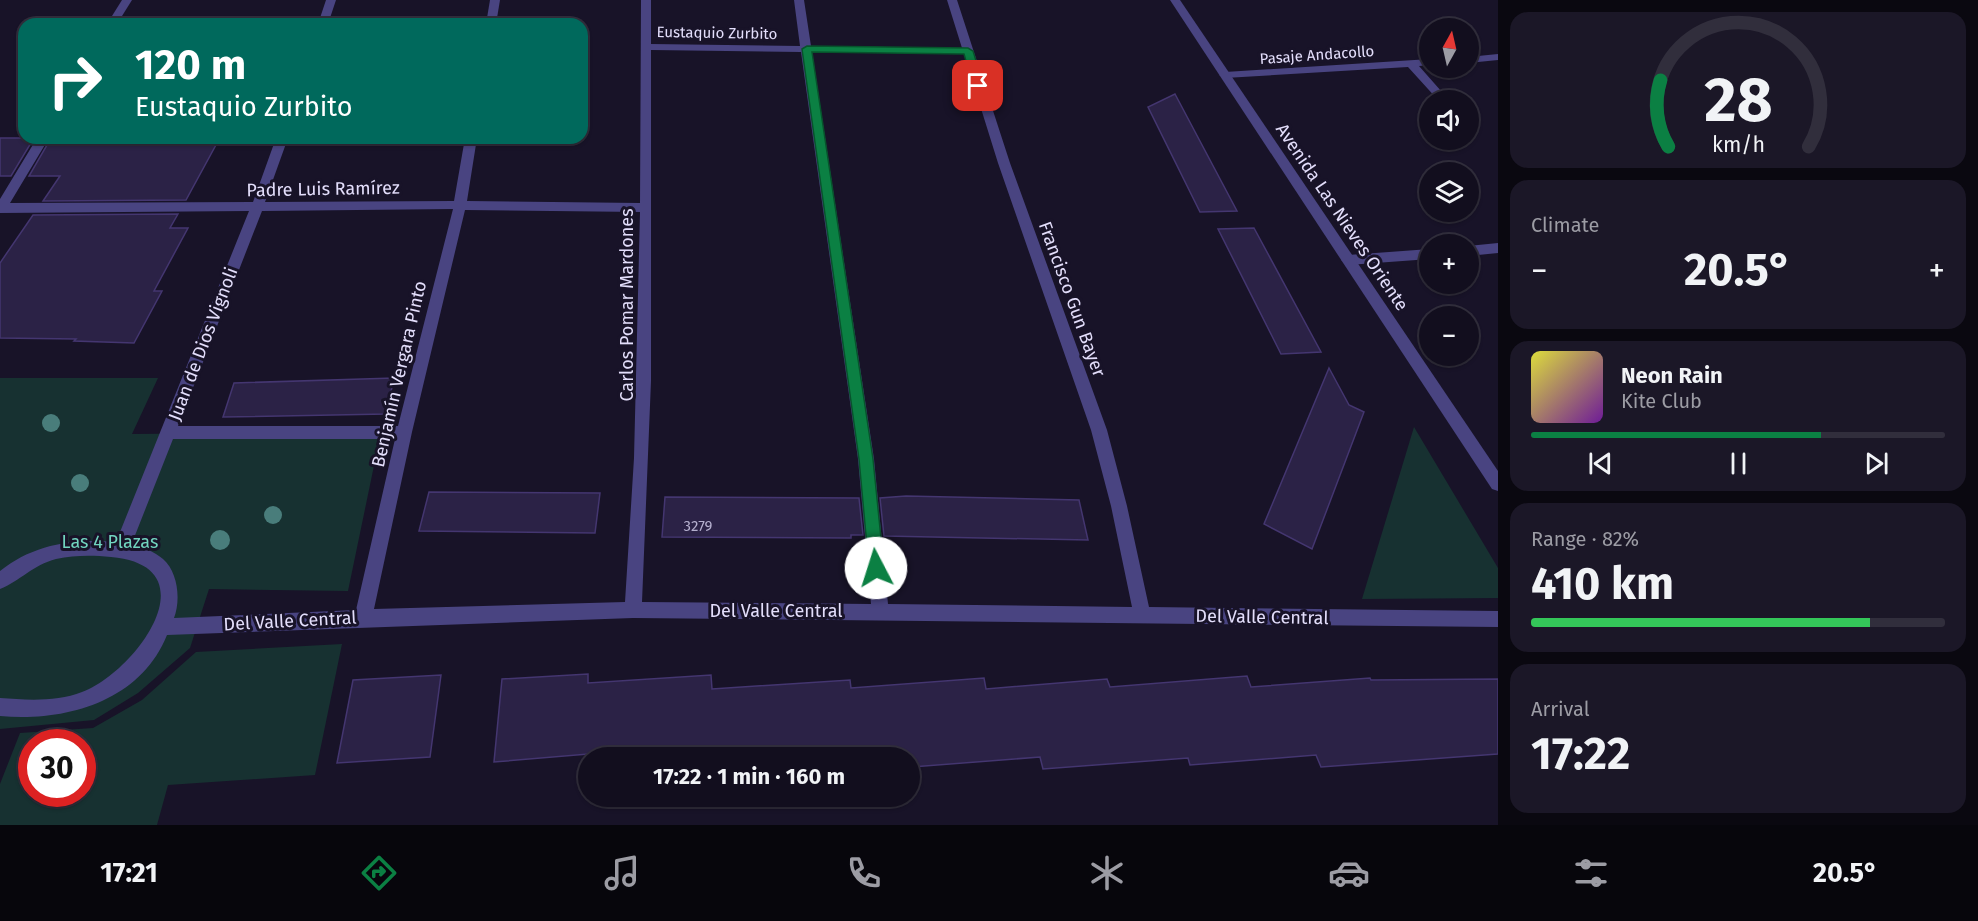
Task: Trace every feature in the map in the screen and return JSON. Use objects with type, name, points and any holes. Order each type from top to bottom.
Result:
[{"type":"street","points":[[116,18],[127,0]]},
{"type":"street","points":[[325,18],[331,0]]},
{"type":"street","points":[[492,18],[495,0]]},
{"type":"street","name":"Carlos Pomar Mardones","points":[[633,610],[641,518],[645,403],[646,0]]},
{"type":"street","points":[[799,0],[866,459],[880,612]]},
{"type":"street","name":"Francisco Gun Bayer","points":[[952,0],[1004,163],[1099,430],[1119,506],[1142,615]]},
{"type":"street","name":"Avenida Las Nieves Oriente","points":[[1175,0],[1498,484]]},
{"type":"street","name":"Eustaquio Zurbito","points":[[646,47],[968,51]]},
{"type":"street","points":[[1479,59],[1498,57]]},
{"type":"street","name":"Pasaje Andacollo","points":[[1225,75],[1419,63]]},
{"type":"street","points":[[1411,64],[1435,90]]},
{"type":"street","points":[[0,209],[39,144]]},
{"type":"street","name":"Juan de Dios Vignoli","points":[[122,548],[280,144]]},
{"type":"street","name":"Benjamín Vergara Pinto","points":[[363,618],[404,432],[460,205],[470,144]]},
{"type":"street","name":"Padre Luis Ramírez","points":[[0,209],[460,205],[645,208]]},
{"type":"street","points":[[1479,250],[1498,248]]},
{"type":"street","points":[[1348,260],[1419,255]]},
{"type":"street","points":[[168,433],[404,432]]},
{"type":"street","points":[[0,581],[30,561],[50,552],[74,548],[122,548],[143,553],[157,562],[164,574],[169,593],[168,610],[163,627],[150,649],[133,669],[103,692],[86,700],[59,706],[0,708]]},
{"type":"street","name":"Del Valle Central","points":[[163,627],[633,610],[1498,619]]},
{"type":"green space","name":"Las 4 Plazas","points":[[0,378],[158,378],[132,434],[381,432],[348,591],[209,589],[190,648],[138,693],[94,720],[0,729]]},
{"type":"green space","points":[[1414,427],[1498,568],[1498,598],[1362,599]]},
{"type":"green space","points":[[342,644],[315,775],[168,785],[157,825],[0,825],[0,784],[18,738],[18,807],[96,807],[96,729],[78,729],[93,728],[142,700],[196,652]]},
{"type":"building","points":[[1175,94],[1237,211],[1200,212],[1148,107]]},
{"type":"building","points":[[0,138],[18,138],[18,144],[30,144],[11,176],[0,176]]},
{"type":"building","points":[[48,144],[216,144],[186,200],[43,201],[60,176],[29,176]]},
{"type":"building","points":[[178,214],[170,228],[188,228],[154,291],[162,291],[134,343],[74,341],[76,339],[0,338],[0,263],[33,215]]},
{"type":"building","points":[[1254,228],[1321,352],[1281,354],[1218,229]]},
{"type":"building","points":[[1329,368],[1349,405],[1364,412],[1312,549],[1264,524]]},
{"type":"building","points":[[394,378],[386,414],[223,417],[234,383]]},
{"type":"building","points":[[429,492],[600,493],[595,533],[419,531]]},
{"type":"building","points":[[906,496],[1079,500],[1088,540],[884,536],[880,498]]},
{"type":"building","points":[[665,497],[859,498],[863,535],[851,535],[851,538],[662,537]]},
{"type":"building","points":[[588,674],[588,683],[711,675],[712,689],[850,680],[851,688],[984,678],[986,689],[1107,679],[1110,687],[1247,676],[1251,687],[1370,678],[1371,680],[1498,679],[1498,754],[1321,767],[1316,755],[1190,765],[1188,758],[1043,769],[1040,757],[920,766],[920,747],[578,747],[578,755],[494,762],[502,679]]},
{"type":"building","points":[[441,675],[430,757],[337,763],[353,680]]},
{"type":"route","points":[[876,568],[866,459],[807,49],[968,51],[978,86]]}]
